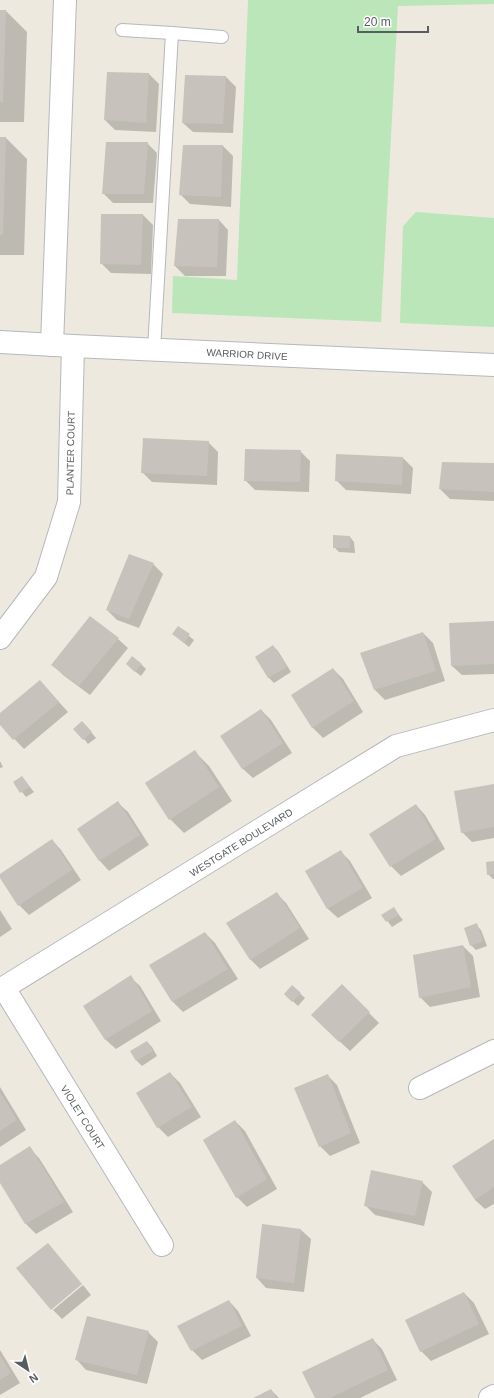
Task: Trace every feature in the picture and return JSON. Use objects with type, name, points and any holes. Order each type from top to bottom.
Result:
[{"type":"street","name":"PLANTER COURT","points":[[0,638],[46,577],[69,502],[63,346],[65,0]]},
{"type":"street","name":"WARRIOR DRIVE","points":[[0,342],[494,365]]},
{"type":"street","name":"WESTGATE BOULEVARD","points":[[2,989],[396,746],[494,720]]},
{"type":"street","name":"VIOLET COURT","points":[[2,989],[162,1245]]},
{"type":"street","points":[[420,1088],[494,1051]]},
{"type":"street","points":[[490,1398],[494,1396]]},
{"type":"lane","points":[[122,30],[172,32],[222,37]]},
{"type":"lane","points":[[154,350],[172,32]]},
{"type":"green space","points":[[248,0],[494,0],[494,4],[398,6],[381,322],[172,313],[173,276],[237,280]]},
{"type":"green space","points":[[416,212],[494,218],[494,327],[400,323],[403,226]]},
{"type":"building","points":[[0,10],[6,10],[3,102],[0,102]]},
{"type":"building","points":[[107,72],[149,73],[146,123],[104,120]]},
{"type":"building","points":[[185,75],[226,76],[223,124],[182,123]]},
{"type":"building","points":[[0,137],[6,137],[3,235],[0,235]]},
{"type":"building","points":[[106,142],[148,142],[144,194],[102,194]]},
{"type":"building","points":[[183,145],[223,145],[221,197],[179,195]]},
{"type":"building","points":[[101,214],[143,214],[141,265],[100,264]]},
{"type":"building","points":[[178,219],[219,219],[217,267],[174,266]]},
{"type":"building","points":[[143,438],[209,441],[207,476],[141,473]]},
{"type":"building","points":[[245,449],[301,450],[300,482],[244,481]]},
{"type":"building","points":[[336,454],[403,457],[402,485],[335,481]]},
{"type":"building","points":[[442,462],[494,463],[494,492],[439,489]]},
{"type":"building","points":[[333,535],[350,536],[350,548],[333,548]]},
{"type":"building","points":[[129,554],[154,563],[129,619],[106,610]]},
{"type":"building","points":[[90,616],[119,638],[79,686],[51,665]]},
{"type":"building","points":[[494,621],[494,664],[451,666],[449,623]]},
{"type":"building","points":[[178,626],[190,634],[184,643],[172,634]]},
{"type":"building","points":[[423,632],[436,671],[374,690],[360,653]]},
{"type":"building","points":[[273,645],[287,667],[268,678],[255,657]]},
{"type":"building","points":[[132,656],[142,664],[135,672],[126,664]]},
{"type":"building","points":[[333,668],[354,701],[312,728],[291,695]]},
{"type":"building","points":[[40,680],[59,702],[13,740],[0,725],[0,713]]},
{"type":"building","points":[[261,709],[283,743],[242,769],[220,736]]},
{"type":"building","points":[[82,721],[92,732],[83,740],[73,729]]},
{"type":"building","points":[[195,750],[219,787],[169,820],[145,783]]},
{"type":"building","points":[[22,776],[30,787],[20,793],[13,782]]},
{"type":"building","points":[[494,784],[494,827],[461,833],[454,791]]},
{"type":"building","points":[[118,801],[140,835],[99,861],[77,829]]},
{"type":"building","points":[[416,804],[436,839],[390,867],[369,834]]},
{"type":"building","points":[[52,839],[72,870],[18,906],[0,878],[0,874]]},
{"type":"building","points":[[341,850],[363,888],[327,909],[305,871]]},
{"type":"building","points":[[494,861],[494,874],[487,875],[486,862]]},
{"type":"building","points":[[277,892],[300,928],[250,960],[226,923]]},
{"type":"building","points":[[394,907],[399,915],[386,922],[381,915]]},
{"type":"building","points":[[477,923],[483,941],[470,946],[464,928]]},
{"type":"building","points":[[205,932],[228,969],[172,1002],[149,965]]},
{"type":"building","points":[[463,945],[471,987],[419,998],[413,955]]},
{"type":"building","points":[[131,975],[152,1011],[105,1040],[83,1006]]},
{"type":"building","points":[[342,984],[370,1012],[339,1042],[311,1015]]},
{"type":"building","points":[[292,985],[301,993],[292,1002],[284,994]]},
{"type":"building","points":[[147,1041],[153,1051],[136,1061],[130,1051]]},
{"type":"building","points":[[170,1072],[192,1107],[157,1128],[136,1093]]},
{"type":"building","points":[[328,1074],[351,1133],[319,1147],[294,1088]]},
{"type":"building","points":[[0,1092],[17,1120],[0,1131]]},
{"type":"building","points":[[235,1120],[267,1179],[236,1198],[203,1140]]},
{"type":"building","points":[[494,1139],[494,1187],[475,1200],[452,1166]]},
{"type":"building","points":[[30,1146],[64,1202],[25,1224],[0,1183],[0,1165]]},
{"type":"building","points":[[371,1170],[423,1181],[415,1216],[364,1206]]},
{"type":"building","points":[[262,1224],[301,1229],[294,1283],[256,1278]]},
{"type":"building","points":[[48,1243],[82,1284],[51,1310],[16,1268]]},
{"type":"building","points":[[464,1292],[479,1324],[420,1352],[405,1320]]},
{"type":"building","points":[[229,1300],[242,1326],[191,1351],[177,1326]]},
{"type":"building","points":[[87,1316],[149,1331],[137,1375],[75,1360]]},
{"type":"building","points":[[373,1338],[388,1370],[330,1398],[315,1398],[302,1372]]},
{"type":"building","points":[[0,1355],[11,1373],[0,1380]]},
{"type":"building","points":[[271,1389],[276,1398],[253,1398]]}]
